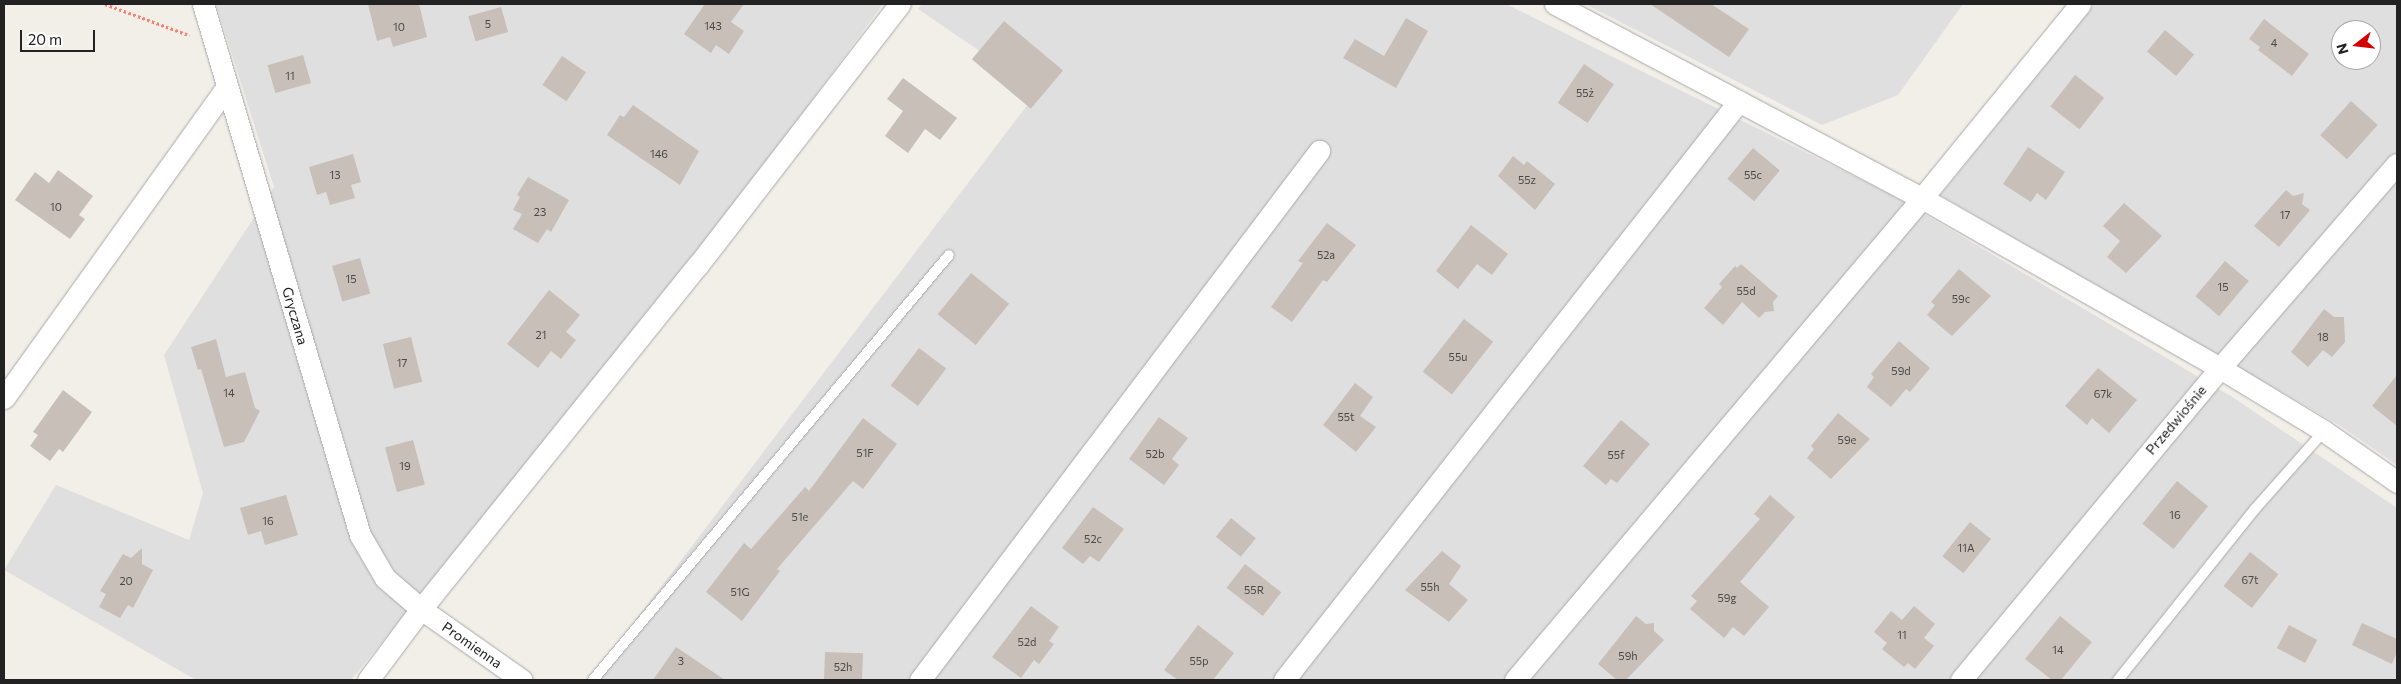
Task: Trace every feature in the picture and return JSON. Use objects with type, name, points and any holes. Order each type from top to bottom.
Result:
[{"type":"street","name":"Gryczana","points":[[203,4],[360,534],[385,578],[421,609]]},
{"type":"street","points":[[368,680],[421,609],[698,265],[900,4]]},
{"type":"street","points":[[1554,4],[1922,198],[2220,368],[2324,431],[2397,482]]},
{"type":"street","points":[[1515,680],[1922,198],[2080,4]]},
{"type":"street","points":[[4,398],[227,86]]},
{"type":"street","points":[[1284,680],[1739,101]]},
{"type":"street","points":[[920,680],[1319,151]]},
{"type":"street","name":"Przedwiośnie","points":[[1961,680],[2220,368],[2397,164]]},
{"type":"street","name":"Promienna","points":[[421,609],[522,680]]},
{"type":"lane","points":[[593,680],[949,255]]},
{"type":"lane","points":[[2118,680],[2255,509],[2324,431]]},
{"type":"path","points":[[105,4],[215,45]]},
{"type":"shaded area","points":[[216,4],[883,4],[696,258],[351,680],[196,680],[4,570],[56,485],[189,540],[203,493],[164,355],[274,187]]},
{"type":"shaded area","points":[[922,4],[1506,4],[1894,196],[2234,398],[2397,508],[2397,680],[590,680],[1038,91],[918,9]]},
{"type":"shaded area","points":[[1585,4],[1963,4],[1898,95],[1822,125]]},
{"type":"shaded area","points":[[2095,4],[2397,4],[2397,465],[2339,425],[1940,195]]},
{"type":"building","points":[[368,4],[419,4],[427,37],[393,47],[390,37],[377,41]]},
{"type":"building","points":[[705,4],[744,4],[731,22],[744,31],[729,54],[716,45],[711,53],[684,34]]},
{"type":"building","points":[[1650,4],[1711,4],[1749,29],[1729,57]]},
{"type":"building","points":[[501,7],[508,32],[475,41],[468,16]]},
{"type":"building","points":[[1406,18],[1428,31],[1396,88],[1343,58],[1355,39],[1384,56]]},
{"type":"building","points":[[2264,19],[2309,54],[2292,76],[2258,50],[2260,47],[2249,39]]},
{"type":"building","points":[[1004,21],[1063,70],[1031,109],[972,59]]},
{"type":"building","points":[[2165,30],[2194,54],[2176,76],[2147,51]]},
{"type":"building","points":[[303,55],[311,83],[275,93],[267,65]]},
{"type":"building","points":[[562,56],[586,72],[566,101],[542,85]]},
{"type":"building","points":[[1584,64],[1614,84],[1588,123],[1558,103]]},
{"type":"building","points":[[2075,75],[2104,98],[2080,129],[2050,107]]},
{"type":"building","points":[[903,78],[957,118],[940,140],[925,129],[908,153],[885,136],[903,111],[887,99]]},
{"type":"building","points":[[2351,101],[2378,125],[2347,159],[2320,135]]},
{"type":"building","points":[[633,105],[699,151],[680,185],[607,135],[620,115],[624,117]]},
{"type":"building","points":[[2028,147],[2065,172],[2046,200],[2037,193],[2031,202],[2003,184]]},
{"type":"building","points":[[1753,148],[1780,170],[1754,201],[1727,179]]},
{"type":"building","points":[[353,154],[361,182],[351,185],[355,198],[330,205],[326,192],[317,195],[309,167]]},
{"type":"building","points":[[1513,156],[1524,165],[1527,161],[1555,184],[1535,210],[1498,176]]},
{"type":"building","points":[[58,170],[93,196],[79,215],[85,219],[70,239],[15,200],[35,172],[49,183]]},
{"type":"building","points":[[528,177],[569,200],[551,232],[547,229],[538,243],[513,229],[522,214],[513,210],[520,197],[517,195]]},
{"type":"building","points":[[2286,190],[2293,196],[2304,193],[2302,204],[2310,210],[2279,247],[2254,226]]},
{"type":"building","points":[[2124,203],[2162,236],[2126,273],[2107,257],[2120,241],[2103,226]]},
{"type":"building","points":[[1327,223],[1356,245],[1327,282],[1323,280],[1292,322],[1271,307],[1303,263],[1298,261]]},
{"type":"building","points":[[1471,225],[1508,254],[1492,275],[1477,264],[1458,289],[1436,271]]},
{"type":"building","points":[[360,258],[370,294],[342,302],[332,266]]},
{"type":"building","points":[[2225,261],[2249,281],[2219,316],[2195,296]]},
{"type":"building","points":[[1741,264],[1778,296],[1773,302],[1774,311],[1765,312],[1759,318],[1742,302],[1723,325],[1704,308],[1722,287],[1719,284],[1735,266],[1737,268]]},
{"type":"building","points":[[1959,269],[1991,296],[1952,336],[1927,315],[1935,305],[1931,302]]},
{"type":"building","points":[[971,273],[1009,304],[976,345],[938,314]]},
{"type":"building","points":[[549,290],[580,315],[566,332],[576,340],[561,359],[551,351],[538,368],[507,344]]},
{"type":"building","points":[[2324,309],[2334,317],[2344,317],[2345,342],[2332,357],[2323,350],[2308,367],[2291,352]]},
{"type":"building","points":[[1464,319],[1493,342],[1452,395],[1423,372]]},
{"type":"building","points":[[411,337],[422,382],[394,389],[383,344]]},
{"type":"building","points":[[216,339],[226,377],[245,372],[255,408],[260,411],[244,442],[224,447],[201,369],[198,370],[191,347]]},
{"type":"building","points":[[1899,341],[1930,368],[1910,392],[1906,389],[1891,407],[1867,387],[1874,377],[1871,374]]},
{"type":"building","points":[[919,348],[946,368],[918,406],[891,386]]},
{"type":"building","points":[[2098,368],[2137,400],[2109,433],[2092,418],[2087,425],[2065,406]]},
{"type":"building","points":[[2397,375],[2397,426],[2372,406]]},
{"type":"building","points":[[1355,383],[1373,397],[1360,416],[1376,427],[1356,452],[1323,425]]},
{"type":"building","points":[[63,390],[92,412],[63,452],[59,449],[50,461],[30,446],[38,435],[33,432]]},
{"type":"building","points":[[1838,413],[1870,439],[1831,479],[1807,458],[1814,449],[1811,446]]},
{"type":"building","points":[[1159,417],[1188,438],[1172,459],[1179,465],[1164,485],[1129,459]]},
{"type":"building","points":[[863,418],[897,444],[863,489],[853,481],[777,569],[780,571],[742,621],[706,592],[744,543],[751,549],[805,487],[809,491]]},
{"type":"building","points":[[1621,420],[1650,444],[1617,483],[1611,479],[1606,485],[1583,466]]},
{"type":"building","points":[[413,440],[425,484],[397,492],[385,448]]},
{"type":"building","points":[[2177,481],[2208,506],[2173,549],[2142,524]]},
{"type":"building","points":[[286,495],[298,535],[265,545],[261,531],[248,535],[240,508]]},
{"type":"building","points":[[1770,495],[1795,517],[1740,582],[1769,607],[1744,636],[1733,627],[1724,638],[1690,609],[1697,601],[1691,596],[1760,519],[1754,514]]},
{"type":"building","points":[[1093,507],[1124,529],[1099,562],[1090,556],[1083,564],[1062,548]]},
{"type":"building","points":[[1231,518],[1256,538],[1241,557],[1216,537]]},
{"type":"building","points":[[1970,522],[1991,539],[1963,573],[1942,556]]},
{"type":"building","points":[[142,548],[142,564],[153,570],[133,608],[128,605],[120,618],[99,607],[106,594],[100,591],[123,554],[131,558]]},
{"type":"building","points":[[1442,551],[1461,566],[1449,584],[1468,600],[1449,622],[1405,590]]},
{"type":"building","points":[[2250,552],[2278,574],[2252,608],[2224,586]]},
{"type":"building","points":[[1245,564],[1281,592],[1263,616],[1227,588]]},
{"type":"building","points":[[1031,606],[1059,627],[1049,641],[1054,644],[1039,664],[1034,660],[1021,678],[992,657]]},
{"type":"building","points":[[1914,606],[1935,624],[1924,638],[1934,646],[1915,669],[1908,663],[1904,667],[1882,649],[1887,643],[1874,632],[1891,611],[1902,620]]},
{"type":"building","points":[[1636,616],[1646,624],[1654,623],[1654,631],[1664,640],[1626,680],[1617,680],[1598,664]]},
{"type":"building","points":[[2060,616],[2092,642],[2061,680],[2052,680],[2025,659]]},
{"type":"building","points":[[2362,623],[2397,639],[2397,652],[2392,664],[2352,645]]},
{"type":"building","points":[[1198,625],[1234,653],[1213,680],[1178,680],[1164,670]]},
{"type":"building","points":[[2289,625],[2317,640],[2305,663],[2277,648]]},
{"type":"building","points":[[676,647],[725,680],[653,680]]},
{"type":"building","points":[[825,652],[863,653],[862,680],[824,680]]}]
